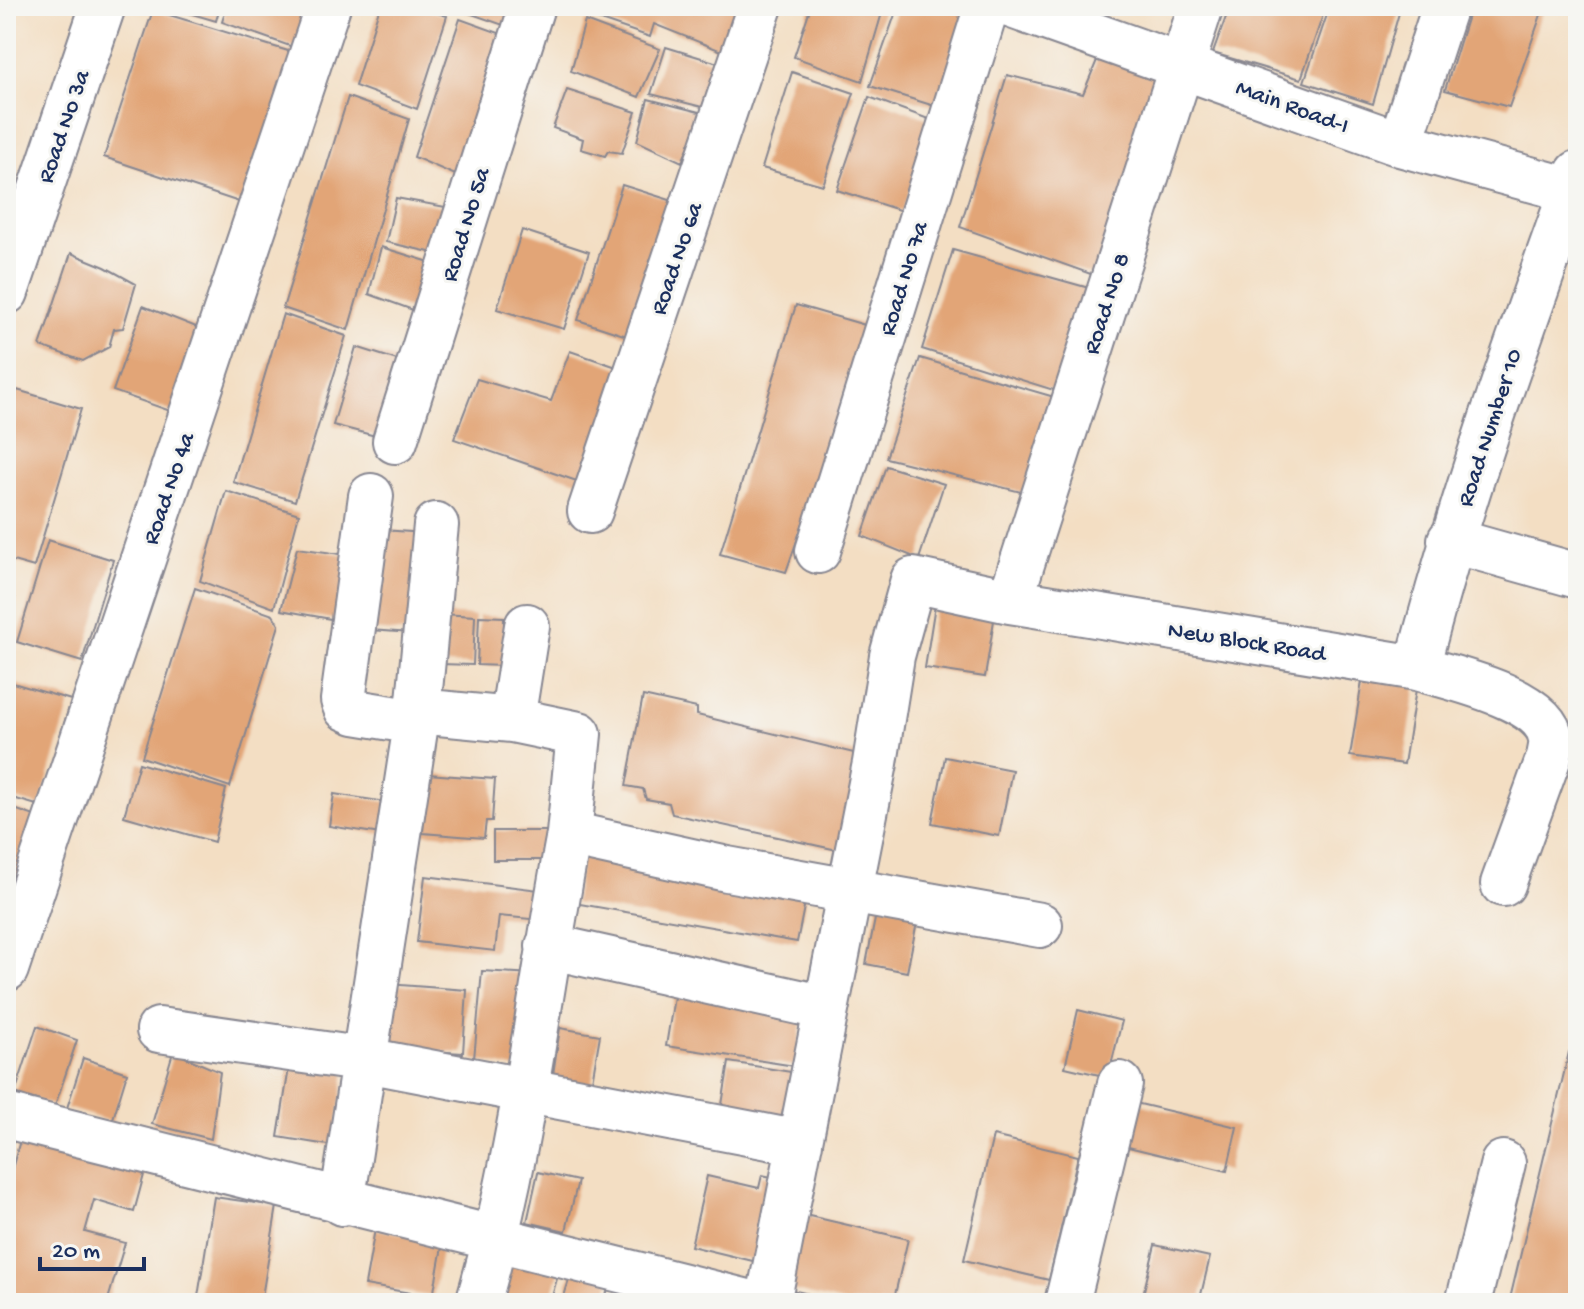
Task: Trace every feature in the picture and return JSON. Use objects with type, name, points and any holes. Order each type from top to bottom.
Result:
[{"type":"street","name":"Road No 3a","points":[[6,292],[103,6]]},
{"type":"street","name":"Road No 4a","points":[[6,969],[328,6]]},
{"type":"street","name":"Road No 5a","points":[[395,441],[532,6]]},
{"type":"street","name":"Road No 6a","points":[[590,511],[760,6]]},
{"type":"street","name":"Road No 7a","points":[[818,551],[987,6]]},
{"type":"street","name":"Main Road-I","points":[[1012,6],[1400,144],[1576,185]]},
{"type":"street","name":"Road No 8","points":[[1010,601],[1201,6]]},
{"type":"street","points":[[1400,144],[1445,6]]},
{"type":"street","name":"Road Number 10","points":[[1417,668],[1450,540],[1525,316],[1576,185]]},
{"type":"street","points":[[371,496],[343,700],[346,708],[355,712],[512,720],[579,734],[569,834],[548,946],[528,1089],[496,1241],[478,1303]]},
{"type":"street","points":[[342,1203],[417,716],[436,525]]},
{"type":"street","points":[[1450,540],[1578,576]]},
{"type":"street","name":"New Block Road","points":[[850,891],[892,656],[913,580],[1010,601],[1417,668],[1482,686],[1532,713],[1551,737],[1549,757],[1503,884]]},
{"type":"street","points":[[512,720],[527,626]]},
{"type":"street","points":[[569,834],[700,864],[1040,925]]},
{"type":"street","points":[[768,1303],[850,891]]},
{"type":"street","points":[[548,946],[826,1008]]},
{"type":"street","points":[[159,1030],[366,1060],[800,1143]]},
{"type":"street","points":[[1067,1303],[1120,1084]]},
{"type":"street","points":[[8,1124],[752,1303]]},
{"type":"street","points":[[1468,1303],[1503,1163]]},
{"type":"building","points":[[165,6],[220,6],[216,21]]},
{"type":"building","points":[[227,6],[318,6],[304,51],[222,22]]},
{"type":"building","points":[[380,6],[415,6],[447,16],[417,109],[355,86]]},
{"type":"building","points":[[449,6],[537,6],[529,34]]},
{"type":"building","points":[[595,6],[753,6],[739,58],[654,24],[650,37],[592,17]]},
{"type":"building","points":[[811,6],[884,6],[862,81],[794,57]]},
{"type":"building","points":[[898,6],[970,6],[941,108],[870,86]]},
{"type":"building","points":[[1037,6],[1106,6],[1098,28]]},
{"type":"building","points":[[1230,6],[1326,6],[1301,79],[1213,53]]},
{"type":"building","points":[[1330,6],[1401,6],[1373,104],[1304,82]]},
{"type":"building","points":[[1471,6],[1544,6],[1509,107],[1445,90]]},
{"type":"building","points":[[153,10],[298,54],[248,205],[104,157]]},
{"type":"building","points":[[460,19],[521,41],[478,185],[414,157]]},
{"type":"building","points":[[585,21],[660,49],[639,97],[571,71]]},
{"type":"building","points":[[666,47],[734,68],[718,111],[651,94]]},
{"type":"building","points":[[1102,48],[1169,71],[1099,277],[960,227],[1007,75],[1083,94]]},
{"type":"building","points":[[792,72],[854,93],[823,185],[762,168]]},
{"type":"building","points":[[567,90],[636,112],[622,153],[608,151],[605,156],[581,149],[583,139],[553,128]]},
{"type":"building","points":[[348,97],[409,119],[348,330],[283,308]]},
{"type":"building","points":[[869,97],[934,121],[902,211],[837,190]]},
{"type":"building","points":[[648,99],[703,113],[682,162],[637,141]]},
{"type":"building","points":[[622,185],[673,201],[645,342],[578,320]]},
{"type":"building","points":[[396,198],[462,210],[447,256],[386,242]]},
{"type":"building","points":[[522,230],[589,252],[564,329],[497,309]]},
{"type":"building","points":[[381,247],[436,264],[421,313],[369,294]]},
{"type":"building","points":[[953,250],[1089,288],[1060,392],[922,349]]},
{"type":"building","points":[[71,253],[136,284],[123,328],[114,329],[109,347],[83,361],[40,346]]},
{"type":"building","points":[[796,305],[865,325],[829,448],[786,572],[720,554]]},
{"type":"building","points":[[143,306],[209,332],[176,413],[113,391]]},
{"type":"building","points":[[283,314],[346,336],[295,501],[233,482]]},
{"type":"building","points":[[356,347],[419,367],[395,441],[333,425]]},
{"type":"building","points":[[570,351],[634,373],[600,489],[454,439],[477,379],[551,401]]},
{"type":"building","points":[[920,358],[1061,399],[1029,494],[886,458]]},
{"type":"building","points":[[17,390],[81,409],[34,567],[6,559],[6,426]]},
{"type":"building","points":[[886,466],[944,484],[919,559],[862,536]]},
{"type":"building","points":[[226,491],[299,514],[274,608],[200,581]]},
{"type":"building","points":[[382,530],[425,533],[411,633],[370,630]]},
{"type":"building","points":[[48,540],[113,560],[82,662],[17,642]]},
{"type":"building","points":[[297,548],[355,556],[342,621],[281,610]]},
{"type":"building","points":[[195,588],[273,615],[279,625],[230,787],[142,757]]},
{"type":"building","points":[[6,595],[15,598],[7,624],[6,624]]},
{"type":"building","points":[[935,605],[995,614],[985,677],[925,668]]},
{"type":"building","points":[[441,614],[475,616],[473,665],[440,664]]},
{"type":"building","points":[[479,616],[504,617],[503,666],[477,665]]},
{"type":"building","points":[[1363,675],[1417,683],[1404,764],[1350,756]]},
{"type":"building","points":[[6,681],[71,700],[40,806],[6,796]]},
{"type":"building","points":[[643,696],[697,708],[697,715],[866,756],[842,851],[672,814],[669,803],[646,799],[643,789],[626,786]]},
{"type":"building","points":[[945,757],[1012,770],[999,836],[932,823]]},
{"type":"building","points":[[139,763],[226,789],[214,842],[124,816]]},
{"type":"building","points":[[427,774],[495,779],[492,821],[486,821],[484,838],[423,833]]},
{"type":"building","points":[[334,794],[399,804],[394,836],[329,826]]},
{"type":"building","points":[[6,806],[43,819],[6,916]]},
{"type":"building","points":[[493,831],[547,831],[547,860],[493,860]]},
{"type":"building","points":[[582,857],[806,897],[797,942],[574,903]]},
{"type":"building","points":[[425,876],[555,892],[551,921],[499,916],[495,951],[417,942]]},
{"type":"building","points":[[878,904],[919,912],[907,972],[866,964]]},
{"type":"building","points":[[482,971],[534,974],[517,1069],[474,1059]]},
{"type":"building","points":[[387,984],[467,990],[463,1053],[384,1048]]},
{"type":"building","points":[[676,985],[804,1005],[795,1066],[666,1046]]},
{"type":"building","points":[[1078,1010],[1122,1021],[1108,1077],[1065,1067]]},
{"type":"building","points":[[37,1026],[77,1040],[55,1106],[15,1093]]},
{"type":"building","points":[[560,1028],[600,1035],[591,1087],[552,1081]]},
{"type":"building","points":[[173,1052],[220,1072],[211,1139],[152,1124]]},
{"type":"building","points":[[1569,1052],[1578,1055],[1576,1303],[1509,1303]]},
{"type":"building","points":[[291,1055],[346,1064],[334,1146],[278,1137]]},
{"type":"building","points":[[83,1058],[127,1073],[112,1122],[67,1108]]},
{"type":"building","points":[[729,1062],[791,1072],[783,1126],[720,1117]]},
{"type":"building","points":[[1127,1101],[1237,1127],[1227,1171],[1116,1144]]},
{"type":"building","points":[[993,1136],[1078,1156],[1049,1280],[964,1260]]},
{"type":"building","points":[[21,1137],[145,1171],[134,1212],[94,1200],[85,1232],[125,1243],[107,1303],[45,1303],[6,1292],[6,1190]]},
{"type":"building","points":[[538,1172],[578,1181],[566,1231],[527,1222]]},
{"type":"building","points":[[762,1175],[781,1179],[761,1263],[691,1246],[707,1176],[759,1188]]},
{"type":"building","points":[[214,1197],[277,1206],[261,1303],[197,1303]]},
{"type":"building","points":[[805,1215],[908,1239],[893,1303],[846,1303],[788,1289]]},
{"type":"building","points":[[375,1229],[443,1241],[433,1297],[365,1285]]},
{"type":"building","points":[[1155,1245],[1210,1257],[1199,1303],[1141,1303]]},
{"type":"building","points":[[510,1250],[561,1265],[550,1303],[495,1303]]},
{"type":"building","points":[[572,1270],[610,1281],[604,1303],[562,1303]]}]
